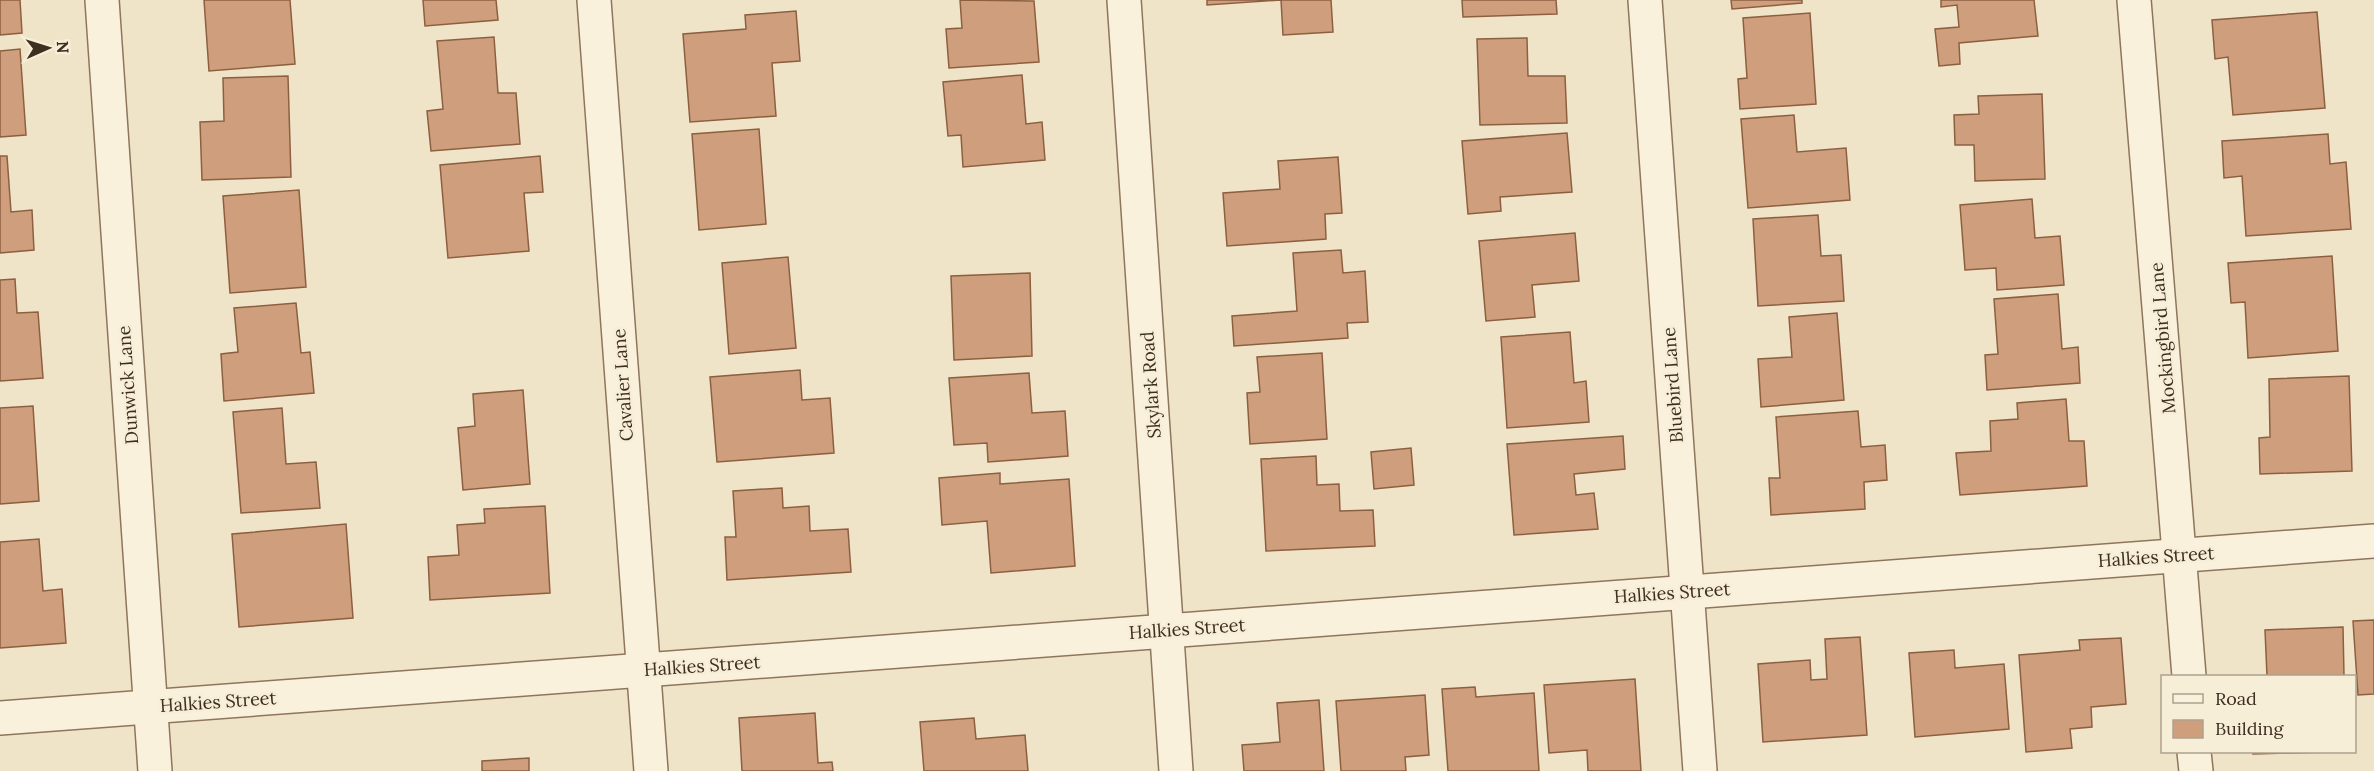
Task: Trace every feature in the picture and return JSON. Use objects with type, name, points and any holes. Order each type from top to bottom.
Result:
[{"type":"street","name":"Dunwick Lane","points":[[102,0],[155,771]]},
{"type":"street","name":"Cavalier Lane","points":[[594,0],[651,771]]},
{"type":"street","name":"Skylark Road","points":[[1124,0],[1176,771]]},
{"type":"street","name":"Bluebird Lane","points":[[1645,0],[1700,771]]},
{"type":"street","name":"Mockingbird Lane","points":[[2134,0],[2181,555],[2189,675]]},
{"type":"street","name":"Halkies Street","points":[[0,718],[2374,541]]},
{"type":"street","points":[[2194,753],[2196,771]]},
{"type":"building","points":[[0,0],[20,0],[22,33],[0,35]]},
{"type":"building","points":[[204,0],[290,0],[295,64],[209,71]]},
{"type":"building","points":[[423,0],[496,0],[498,20],[425,26]]},
{"type":"building","points":[[960,0],[1034,1],[1039,62],[949,68],[946,29],[962,28]]},
{"type":"building","points":[[1207,0],[1281,0],[1207,5]]},
{"type":"building","points":[[1281,0],[1331,0],[1333,32],[1283,35]]},
{"type":"building","points":[[1462,0],[1556,0],[1557,14],[1463,17]]},
{"type":"building","points":[[1731,0],[1802,0],[1802,3],[1732,9]]},
{"type":"building","points":[[1941,0],[2034,0],[2038,36],[1959,43],[1960,64],[1939,66],[1935,29],[1959,27],[1957,5],[1941,7]]},
{"type":"building","points":[[796,11],[800,61],[772,63],[776,116],[690,122],[683,34],[746,29],[745,15]]},
{"type":"building","points":[[2317,12],[2325,108],[2233,115],[2228,57],[2215,59],[2212,20]]},
{"type":"building","points":[[1810,13],[1816,104],[1740,109],[1738,79],[1747,78],[1743,18]]},
{"type":"building","points":[[494,37],[498,93],[516,93],[520,144],[431,151],[427,111],[443,109],[437,41]]},
{"type":"building","points":[[1527,38],[1528,76],[1565,76],[1567,123],[1480,125],[1477,39]]},
{"type":"building","points":[[20,49],[26,135],[0,137],[0,51]]},
{"type":"building","points":[[1022,75],[1026,124],[1042,122],[1045,160],[963,167],[961,135],[948,136],[943,82]]},
{"type":"building","points":[[288,76],[291,177],[202,180],[200,122],[224,121],[223,78]]},
{"type":"building","points":[[2042,94],[2045,179],[1975,181],[1974,145],[1955,145],[1954,115],[1979,114],[1978,96]]},
{"type":"building","points":[[1794,115],[1797,152],[1846,148],[1850,200],[1748,208],[1741,119]]},
{"type":"building","points":[[759,129],[766,224],[699,230],[692,134]]},
{"type":"building","points":[[1567,133],[1572,192],[1500,197],[1501,211],[1468,214],[1462,141]]},
{"type":"building","points":[[2328,134],[2330,164],[2346,162],[2351,229],[2246,236],[2242,176],[2224,178],[2222,141]]},
{"type":"building","points":[[0,156],[7,156],[11,212],[32,210],[34,250],[0,253]]},
{"type":"building","points":[[540,156],[543,192],[524,193],[529,251],[448,258],[440,165]]},
{"type":"building","points":[[1338,157],[1342,213],[1325,214],[1326,239],[1227,246],[1223,193],[1280,189],[1278,161]]},
{"type":"building","points":[[299,190],[306,287],[230,293],[223,196]]},
{"type":"building","points":[[2032,199],[2035,238],[2060,236],[2064,285],[1997,290],[1996,268],[1965,270],[1960,205]]},
{"type":"building","points":[[1818,215],[1821,256],[1841,255],[1844,301],[1758,306],[1753,219]]},
{"type":"building","points":[[1575,233],[1579,281],[1532,285],[1535,317],[1486,321],[1479,241]]},
{"type":"building","points":[[1341,250],[1343,273],[1365,271],[1368,322],[1347,323],[1348,338],[1234,346],[1232,316],[1297,311],[1293,253]]},
{"type":"building","points":[[2332,256],[2338,351],[2248,358],[2245,302],[2231,303],[2228,263]]},
{"type":"building","points":[[788,257],[796,348],[729,354],[722,263]]},
{"type":"building","points":[[1030,273],[1032,356],[954,360],[951,276]]},
{"type":"building","points":[[15,279],[17,313],[38,312],[43,378],[0,381],[0,280]]},
{"type":"building","points":[[2058,294],[2062,349],[2078,347],[2080,383],[1987,390],[1985,355],[1998,354],[1994,299]]},
{"type":"building","points":[[296,303],[301,353],[310,352],[314,393],[224,401],[221,354],[238,352],[234,308]]},
{"type":"building","points":[[1837,313],[1844,400],[1761,407],[1758,359],[1792,357],[1789,317]]},
{"type":"building","points":[[1570,332],[1574,383],[1586,381],[1589,422],[1507,428],[1501,337]]},
{"type":"building","points":[[1322,353],[1327,439],[1250,444],[1247,393],[1260,392],[1257,357]]},
{"type":"building","points":[[800,370],[802,400],[830,398],[834,453],[717,462],[710,377]]},
{"type":"building","points":[[1029,373],[1032,413],[1065,411],[1068,456],[988,462],[987,443],[954,445],[949,378]]},
{"type":"building","points":[[2349,376],[2352,471],[2260,474],[2259,438],[2270,437],[2269,379]]},
{"type":"building","points":[[523,390],[530,484],[463,490],[458,428],[475,426],[473,394]]},
{"type":"building","points":[[2066,399],[2069,441],[2084,441],[2087,486],[1960,495],[1956,453],[1991,451],[1990,421],[2018,419],[2017,403]]},
{"type":"building","points":[[33,406],[39,501],[0,504],[0,408]]},
{"type":"building","points":[[282,408],[286,464],[316,462],[320,508],[241,513],[233,412]]},
{"type":"building","points":[[1858,411],[1861,447],[1885,445],[1887,480],[1864,482],[1865,509],[1771,515],[1769,478],[1780,478],[1776,417]]},
{"type":"building","points":[[1623,436],[1625,469],[1574,474],[1576,495],[1594,493],[1598,529],[1514,535],[1507,444]]},
{"type":"building","points":[[1411,448],[1414,485],[1374,489],[1371,452]]},
{"type":"building","points":[[1316,456],[1317,485],[1339,484],[1340,511],[1373,510],[1375,546],[1266,551],[1261,459]]},
{"type":"building","points":[[1000,473],[1000,484],[1069,479],[1075,566],[991,573],[987,521],[942,525],[939,478]]},
{"type":"building","points":[[782,488],[783,508],[809,506],[810,531],[848,529],[851,572],[727,580],[725,537],[736,537],[733,491]]},
{"type":"building","points":[[545,506],[550,593],[430,600],[428,557],[459,555],[457,525],[485,523],[484,509]]},
{"type":"building","points":[[346,524],[353,618],[239,627],[232,534]]},
{"type":"building","points":[[39,539],[43,591],[62,589],[66,643],[0,648],[0,542]]},
{"type":"building","points":[[2374,620],[2374,694],[2358,695],[2353,621]]},
{"type":"building","points":[[2343,627],[2344,675],[2267,675],[2265,630]]},
{"type":"building","points":[[1860,637],[1867,735],[1763,742],[1758,664],[1810,660],[1811,680],[1827,679],[1825,639]]},
{"type":"building","points":[[2121,638],[2126,704],[2091,707],[2092,727],[2070,729],[2072,748],[2026,752],[2019,655],[2080,650],[2079,640]]},
{"type":"building","points":[[1954,650],[1955,668],[2004,664],[2009,729],[1915,737],[1909,653]]},
{"type":"building","points":[[1635,679],[1641,771],[1588,771],[1587,750],[1549,753],[1544,685]]},
{"type":"building","points":[[1475,687],[1476,697],[1534,693],[1539,771],[1448,771],[1442,689]]},
{"type":"building","points":[[1425,695],[1429,755],[1405,757],[1406,771],[1341,771],[1336,701]]},
{"type":"building","points":[[1319,700],[1324,771],[1244,771],[1242,745],[1280,742],[1277,703]]},
{"type":"building","points":[[815,713],[818,763],[832,762],[833,771],[742,771],[739,718]]},
{"type":"building","points":[[974,718],[976,739],[1025,735],[1028,771],[924,771],[920,722]]},
{"type":"building","points":[[529,758],[529,771],[482,771],[482,761]]}]
